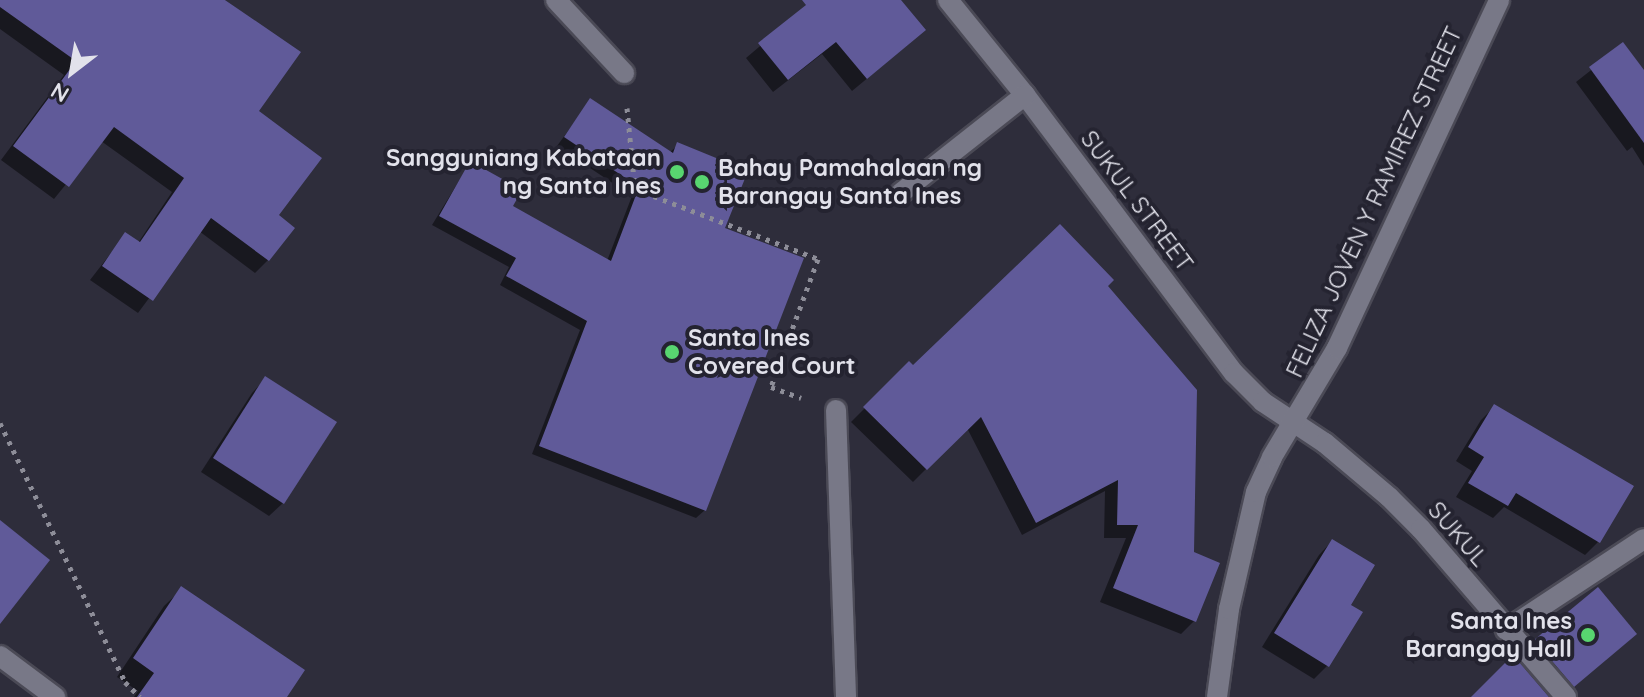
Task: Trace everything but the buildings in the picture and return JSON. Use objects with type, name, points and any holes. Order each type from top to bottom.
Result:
[{"type":"street","points":[[556,0],[624,73]]},
{"type":"street","name":"SUKUL STREET","points":[[948,0],[1025,95],[1210,344],[1263,402],[1293,423]]},
{"type":"street","name":"FELIZA JOVEN Y RAMIREZ STREET","points":[[1217,697],[1229,609],[1256,492],[1272,457],[1337,348],[1499,0]]},
{"type":"street","points":[[901,193],[1025,95]]},
{"type":"street","points":[[836,410],[846,697]]},
{"type":"street","name":"SUKUL","points":[[1293,423],[1325,443],[1389,497],[1421,529],[1566,697]]},
{"type":"street","points":[[1506,630],[1644,539]]},
{"type":"street","points":[[0,656],[55,697]]},
{"type":"path","points":[[624,73],[635,189],[818,259],[771,387],[836,410]]},
{"type":"path","points":[[0,423],[125,682],[140,697]]},
{"type":"place","name":"Sangguniang Kabataan ng Santa Ines","points":[[677,172]]},
{"type":"place","name":"Bahay Pamahalaan ng Barangay Santa Ines","points":[[702,182]]},
{"type":"place","name":"Santa Ines Covered Court","points":[[672,352]]},
{"type":"place","name":"Santa Ines Barangay Hall","points":[[1588,635]]}]
